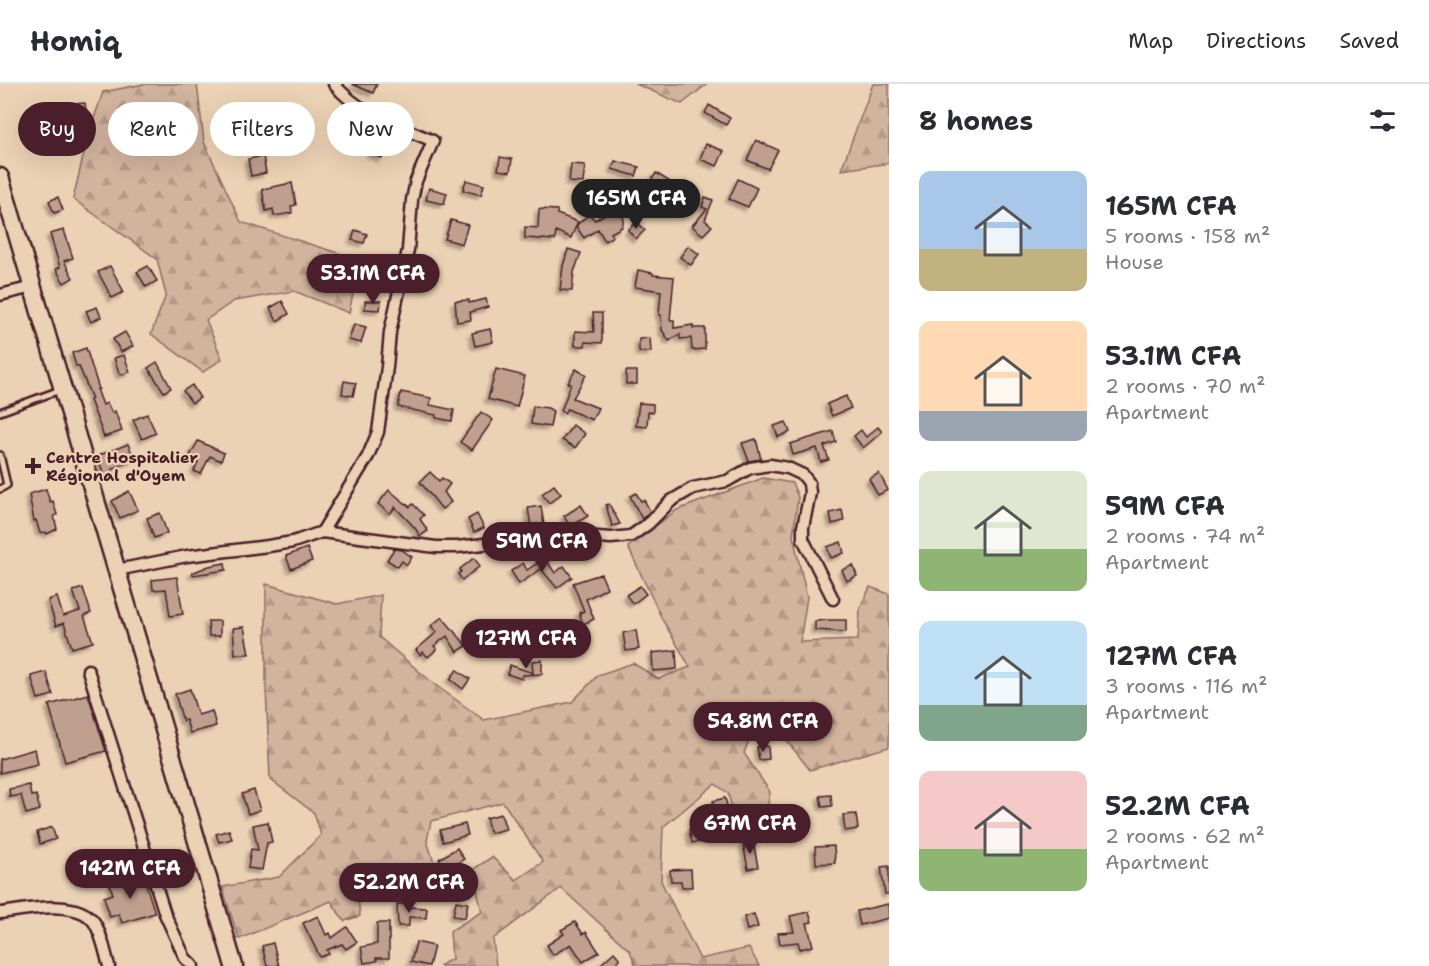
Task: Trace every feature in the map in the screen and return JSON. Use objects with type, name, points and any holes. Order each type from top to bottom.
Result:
[{"type":"main road","points":[[0,177],[234,966]]},
{"type":"street","points":[[322,532],[368,456],[378,432],[390,332],[408,250],[412,200],[416,181],[433,141],[371,116],[334,84]]},
{"type":"street","points":[[0,295],[33,286]]},
{"type":"street","points":[[117,570],[187,556],[276,545],[322,532],[436,547],[457,547],[538,538],[631,536],[648,524],[672,501],[693,488],[727,481],[750,468],[770,465],[788,468],[803,474],[808,483],[810,493],[802,540],[833,599]]},
{"type":"street","points":[[88,670],[165,914],[185,958],[193,966]]},
{"type":"street","points":[[0,913],[55,908],[82,911],[95,924],[109,966]]},
{"type":"lane","points":[[0,412],[62,389]]},
{"type":"lane","points":[[0,455],[7,480],[7,485],[0,489]]},
{"type":"green space","points":[[144,84],[197,84],[204,142],[241,222],[360,260],[349,313],[294,291],[234,301],[206,320],[222,359],[203,372],[151,334],[166,295],[157,259],[73,199],[83,156],[96,156],[96,113],[103,92]]},
{"type":"green space","points":[[636,84],[707,84],[682,104]]},
{"type":"green space","points":[[873,84],[889,84],[889,163],[841,170]]},
{"type":"green space","points":[[763,478],[792,483],[798,497],[793,536],[807,597],[800,642],[858,640],[860,609],[870,587],[889,594],[889,747],[810,770],[783,736],[751,735],[744,753],[770,792],[764,828],[737,829],[728,793],[715,784],[663,827],[661,881],[700,959],[749,948],[759,966],[636,966],[630,951],[561,888],[493,939],[496,966],[439,966],[452,959],[450,931],[482,912],[472,870],[492,857],[516,880],[543,862],[503,802],[431,821],[427,841],[441,884],[402,895],[389,886],[358,897],[360,916],[344,921],[331,901],[239,939],[222,887],[279,877],[321,835],[314,813],[270,779],[266,687],[266,584],[337,604],[381,595],[379,637],[434,684],[484,720],[572,702],[598,675],[633,663],[658,679],[690,667],[663,621],[628,547],[677,510]]},
{"type":"building","points":[[352,84],[377,84],[373,93]]},
{"type":"building","points":[[709,105],[730,118],[726,125],[705,113]]},
{"type":"building","points":[[756,140],[778,150],[768,169],[747,160]]},
{"type":"building","points":[[706,144],[724,151],[717,166],[700,159]]},
{"type":"building","points":[[263,156],[266,173],[251,176],[248,159]]},
{"type":"building","points":[[500,157],[512,159],[510,172],[498,170]]},
{"type":"building","points":[[615,161],[639,167],[636,176],[612,169]]},
{"type":"building","points":[[571,164],[585,165],[583,183],[569,182]]},
{"type":"building","points":[[656,173],[681,189],[674,200],[649,184]]},
{"type":"building","points":[[738,179],[757,188],[748,207],[729,199]]},
{"type":"building","points":[[466,180],[484,185],[481,195],[463,190]]},
{"type":"building","points":[[292,183],[296,205],[291,206],[292,213],[274,216],[273,209],[266,211],[262,189]]},
{"type":"building","points":[[429,188],[447,193],[444,204],[426,200]]},
{"type":"building","points":[[614,196],[631,196],[627,209],[618,208],[624,219],[622,227],[611,233],[613,236],[605,241],[598,229],[584,238],[576,226],[589,214],[595,220],[615,208],[613,208]]},
{"type":"building","points":[[58,197],[63,210],[54,213],[49,201]]},
{"type":"building","points":[[705,197],[713,200],[705,220],[712,226],[703,235],[692,226],[707,209],[702,207]]},
{"type":"building","points":[[653,198],[667,198],[657,210],[643,209]]},
{"type":"building","points":[[539,209],[557,210],[557,214],[578,222],[571,238],[556,231],[555,240],[525,238],[525,227],[538,228]]},
{"type":"building","points":[[451,220],[468,225],[462,244],[445,239]]},
{"type":"building","points":[[637,222],[645,230],[636,239],[628,230]]},
{"type":"building","points":[[64,230],[73,258],[64,261],[73,278],[64,283],[56,269],[60,267],[50,234]]},
{"type":"building","points":[[355,230],[367,234],[364,243],[352,240]]},
{"type":"building","points":[[688,246],[699,254],[691,265],[680,257]]},
{"type":"building","points":[[568,249],[581,253],[574,272],[572,291],[560,290]]},
{"type":"building","points":[[110,266],[124,292],[112,298],[98,272]]},
{"type":"building","points":[[148,266],[157,281],[146,287],[137,272]]},
{"type":"building","points":[[638,270],[653,273],[653,275],[674,277],[670,320],[674,320],[674,328],[693,325],[693,328],[705,328],[705,349],[692,350],[691,338],[680,339],[680,334],[669,341],[662,330],[661,315],[659,315],[661,291],[635,287]]},
{"type":"building","points":[[486,299],[488,307],[470,312],[471,320],[457,322],[455,301],[469,300],[469,303]]},
{"type":"building","points":[[282,301],[289,314],[277,321],[270,308]]},
{"type":"building","points":[[365,301],[381,301],[380,310],[365,309]]},
{"type":"building","points":[[97,307],[101,317],[91,322],[86,311]]},
{"type":"building","points":[[593,313],[602,313],[602,343],[585,342],[585,346],[575,346],[575,331],[594,332]]},
{"type":"building","points":[[354,324],[366,327],[361,343],[349,340]]},
{"type":"building","points":[[490,329],[493,342],[475,346],[472,333]]},
{"type":"building","points":[[125,332],[133,346],[121,352],[113,339]]},
{"type":"building","points":[[650,338],[651,352],[639,352],[639,339]]},
{"type":"building","points":[[86,348],[103,405],[107,403],[112,413],[115,411],[122,431],[104,437],[90,400],[92,399],[72,353]]},
{"type":"building","points":[[124,355],[130,372],[120,375],[114,358]]},
{"type":"building","points":[[157,362],[171,388],[164,392],[148,368]]},
{"type":"building","points":[[496,369],[525,376],[517,407],[488,399]]},
{"type":"building","points":[[576,369],[586,375],[573,398],[598,408],[592,420],[567,409],[564,413],[561,411],[571,384],[568,383]]},
{"type":"building","points":[[626,371],[637,371],[637,384],[626,384]]},
{"type":"building","points":[[344,381],[356,383],[353,396],[342,394]]},
{"type":"building","points":[[192,385],[200,398],[192,403],[183,391]]},
{"type":"building","points":[[401,392],[431,398],[430,405],[454,410],[452,421],[398,407]]},
{"type":"building","points":[[846,396],[851,408],[832,416],[827,404]]},
{"type":"building","points":[[639,403],[653,404],[653,413],[648,412],[647,427],[636,426]]},
{"type":"building","points":[[533,406],[553,411],[550,427],[531,424]]},
{"type":"building","points":[[481,412],[493,420],[472,450],[460,442]]},
{"type":"building","points":[[147,414],[156,433],[142,439],[133,420]]},
{"type":"building","points":[[786,422],[790,432],[778,437],[774,426]]},
{"type":"building","points":[[573,425],[585,434],[575,448],[562,440]]},
{"type":"building","points":[[878,427],[882,432],[863,448],[854,436],[861,430],[866,437]]},
{"type":"building","points":[[833,431],[836,442],[824,446],[829,460],[821,462],[817,448],[793,455],[790,444]]},
{"type":"building","points":[[756,439],[761,459],[749,461],[742,443]]},
{"type":"building","points":[[198,441],[224,453],[221,461],[210,456],[201,474],[194,471],[198,462],[189,458]]},
{"type":"building","points":[[128,444],[135,459],[112,469],[114,474],[105,477],[97,456]]},
{"type":"building","points":[[430,472],[439,481],[442,478],[450,484],[444,492],[451,502],[442,509],[420,482]]},
{"type":"building","points":[[879,473],[888,490],[878,495],[869,479]]},
{"type":"building","points":[[554,485],[561,494],[549,503],[542,494]]},
{"type":"building","points":[[46,489],[57,515],[54,516],[57,529],[47,534],[46,532],[40,533],[36,520],[34,521],[29,494]]},
{"type":"building","points":[[389,490],[410,507],[413,504],[424,515],[420,519],[428,531],[420,536],[395,507],[390,514],[378,504]]},
{"type":"building","points":[[129,491],[138,510],[120,518],[112,501]]},
{"type":"building","points":[[636,493],[641,501],[644,500],[650,511],[642,519],[630,496]]},
{"type":"building","points":[[609,504],[620,524],[612,526],[606,505]]},
{"type":"building","points":[[581,505],[588,516],[570,527],[564,516]]},
{"type":"building","points":[[541,506],[544,525],[531,526],[528,508]]},
{"type":"building","points":[[842,510],[844,521],[832,524],[830,513]]},
{"type":"building","points":[[160,513],[167,533],[154,538],[147,518]]},
{"type":"building","points":[[477,514],[484,528],[474,532],[468,519]]},
{"type":"building","points":[[841,542],[844,553],[831,558],[827,547]]},
{"type":"building","points":[[597,544],[601,550],[591,556],[584,545]]},
{"type":"building","points":[[307,548],[312,561],[291,569],[286,556]]},
{"type":"building","points":[[394,549],[402,550],[412,557],[407,565],[402,561],[398,567],[387,560]]},
{"type":"building","points":[[474,558],[480,566],[462,580],[458,574],[461,572],[460,569]]},
{"type":"building","points":[[545,558],[555,573],[564,566],[572,577],[557,588],[541,569],[519,584],[511,571],[523,563],[527,570]]},
{"type":"building","points":[[225,563],[226,570],[193,575],[192,573],[209,566]]},
{"type":"building","points":[[853,565],[857,576],[847,581],[842,570]]},
{"type":"building","points":[[601,574],[607,588],[586,599],[594,619],[583,624],[579,613],[584,611],[573,583]]},
{"type":"building","points":[[177,577],[183,614],[170,616],[166,589],[153,590],[152,580]]},
{"type":"building","points":[[640,586],[646,594],[633,604],[626,595]]},
{"type":"building","points":[[83,588],[91,613],[84,616],[93,642],[72,648],[64,623],[56,626],[48,600],[57,597],[63,616],[80,611],[73,591]]},
{"type":"building","points":[[442,617],[467,646],[457,652],[447,636],[434,646],[437,649],[428,657],[423,652],[420,655],[416,650],[437,632],[431,626]]},
{"type":"building","points":[[846,620],[846,632],[815,630],[815,621]]},
{"type":"building","points":[[208,621],[220,621],[220,636],[209,636]]},
{"type":"building","points":[[244,627],[249,654],[235,654],[233,628]]},
{"type":"building","points":[[636,630],[639,649],[626,651],[623,633]]},
{"type":"building","points":[[676,650],[677,669],[653,671],[652,653]]},
{"type":"building","points":[[542,660],[542,674],[523,675],[522,679],[507,674],[510,665],[533,673],[532,661]]},
{"type":"building","points":[[457,670],[470,679],[463,689],[450,679]]},
{"type":"building","points":[[46,672],[53,695],[38,699],[31,676]]},
{"type":"building","points":[[190,689],[198,715],[212,711],[216,726],[190,733],[186,720],[183,721],[175,694]]},
{"type":"building","points":[[88,694],[106,751],[65,762],[49,705]]},
{"type":"building","points":[[768,746],[769,759],[759,760],[757,747]]},
{"type":"building","points":[[35,749],[38,764],[0,773],[0,759]]},
{"type":"building","points":[[29,785],[31,796],[36,795],[40,810],[26,814],[21,795],[10,797],[9,789]]},
{"type":"building","points":[[254,790],[260,810],[248,814],[242,794]]},
{"type":"building","points":[[831,795],[832,806],[822,807],[820,796]]},
{"type":"building","points":[[725,798],[729,812],[716,815],[713,801]]},
{"type":"building","points":[[793,811],[794,827],[778,828],[777,812]]},
{"type":"building","points":[[501,814],[506,829],[490,833],[486,818]]},
{"type":"building","points":[[856,814],[858,829],[845,831],[843,815]]},
{"type":"building","points":[[268,822],[272,842],[267,843],[262,870],[248,868],[251,849],[258,850],[253,825]]},
{"type":"building","points":[[465,824],[468,835],[443,842],[440,830]]},
{"type":"building","points":[[52,827],[56,839],[40,844],[37,832]]},
{"type":"building","points":[[700,827],[703,841],[692,843],[689,829]]},
{"type":"building","points":[[229,830],[232,839],[219,842],[216,834]]},
{"type":"building","points":[[753,841],[758,867],[748,869],[743,843]]},
{"type":"building","points":[[834,846],[835,863],[816,864],[815,847]]},
{"type":"building","points":[[457,848],[464,859],[446,870],[439,859]]},
{"type":"building","points":[[889,866],[889,894],[885,894],[881,867]]},
{"type":"building","points":[[691,869],[692,887],[682,887],[681,881],[671,881],[670,870]]},
{"type":"building","points":[[143,875],[155,913],[122,923],[119,914],[110,917],[104,897],[113,894],[110,885]]},
{"type":"building","points":[[456,901],[468,903],[465,918],[453,916]]},
{"type":"building","points":[[397,904],[427,908],[426,918],[409,917],[409,926],[398,926]]},
{"type":"building","points":[[888,904],[889,918],[860,925],[857,911]]},
{"type":"building","points":[[809,912],[812,922],[807,923],[813,946],[800,949],[798,942],[780,944],[778,933],[794,932],[790,916]]},
{"type":"building","points":[[754,914],[758,927],[747,930],[744,917]]},
{"type":"building","points":[[318,916],[326,935],[330,933],[332,938],[347,927],[357,942],[346,949],[342,944],[327,950],[329,954],[320,957],[303,923]]},
{"type":"building","points":[[575,922],[583,934],[586,932],[599,952],[583,962],[571,944],[553,955],[547,945],[564,934],[561,930]]},
{"type":"building","points":[[377,923],[389,923],[389,958],[376,958],[377,961],[364,963],[361,947],[377,944]]},
{"type":"building","points":[[416,942],[434,946],[429,966],[411,962]]},
{"type":"building","points":[[273,943],[279,966],[267,966],[262,946]]},
{"type":"building","points":[[614,952],[620,959],[613,966],[599,966]]},
{"type":"place","name":"Centre Hospitalier Régional d'Oyem","points":[[33,466]]}]
